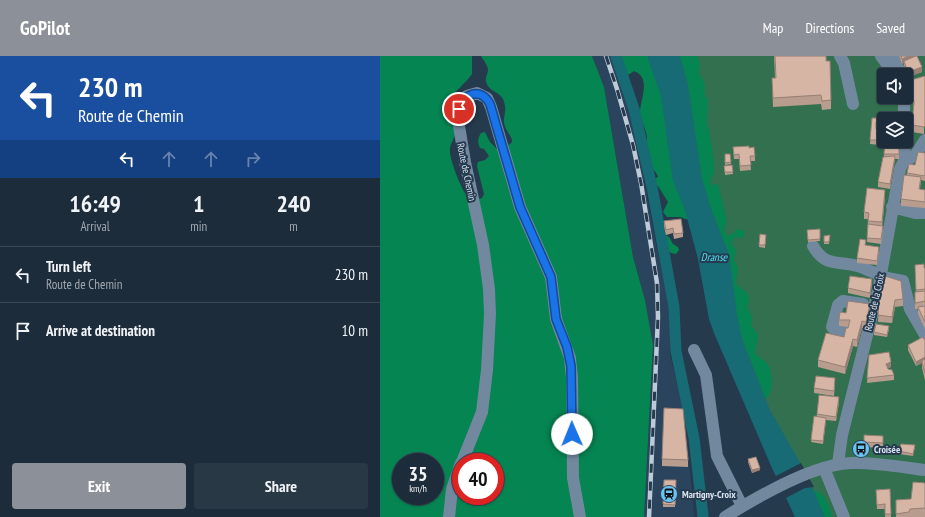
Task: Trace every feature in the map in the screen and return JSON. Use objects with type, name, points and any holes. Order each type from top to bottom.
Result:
[{"type":"street","points":[[840,56],[844,63],[853,104]]},
{"type":"street","points":[[881,56],[890,68]]},
{"type":"street","points":[[892,56],[898,68]]},
{"type":"street","name":"Route de Chemin","points":[[465,453],[482,412],[487,370],[490,314],[489,289],[483,244],[465,162],[458,120],[462,100],[467,96],[477,93],[487,98],[492,107],[520,207],[551,277],[556,319],[567,347],[571,366],[573,478],[580,517]]},
{"type":"street","points":[[905,162],[915,155],[925,140]]},
{"type":"street","name":"Route de la Croix","points":[[838,464],[842,435],[881,276],[892,207],[900,169],[905,162],[904,148]]},
{"type":"street","points":[[892,207],[915,213],[925,213]]},
{"type":"street","points":[[813,246],[817,253],[827,261],[859,266],[871,273],[904,281],[910,309],[925,335]]},
{"type":"street","points":[[847,332],[834,330],[832,327],[840,302],[843,301],[874,305]]},
{"type":"street","points":[[694,350],[706,375],[718,456],[742,506]]},
{"type":"street","points":[[725,517],[742,506],[774,490],[824,468],[838,464],[865,463],[925,470]]},
{"type":"street","points":[[824,468],[844,517]]},
{"type":"street","name":"Route de Chemin","points":[[449,517],[452,489]]},
{"type":"shaded area","points":[[592,56],[621,56],[654,234],[665,285],[671,304],[670,355],[685,415],[694,517],[644,517],[653,345],[645,300],[633,257],[604,87]]},
{"type":"shaded area","points":[[665,56],[925,56],[925,517],[814,517],[730,340]]},
{"type":"green space","points":[[380,56],[472,56],[472,74],[455,93],[450,104],[455,130],[450,149],[452,163],[465,193],[471,201],[482,198],[484,194],[477,166],[478,162],[485,160],[489,156],[484,149],[480,148],[478,144],[481,133],[485,132],[490,142],[497,149],[512,142],[504,123],[505,107],[503,99],[487,85],[486,77],[488,68],[481,56],[592,56],[604,87],[633,257],[645,300],[653,345],[644,517],[380,517]]},
{"type":"green space","points":[[621,56],[656,56],[692,221],[680,217],[667,217],[663,212],[668,202],[658,186],[655,185],[654,188],[661,233],[669,237],[673,244],[678,247],[679,250],[676,254],[671,253],[665,247],[660,252],[654,223],[648,185],[649,181],[658,177],[649,164],[646,153],[647,137],[640,113],[644,89],[643,79],[634,71],[628,75],[631,92],[631,95],[629,95]]},
{"type":"green space","points":[[680,56],[697,56],[700,64],[699,73],[705,84],[705,96],[708,99],[707,125],[711,140],[714,168],[714,173],[710,183],[712,185],[718,184],[727,221],[724,232],[730,236],[738,229],[744,231],[742,238],[735,237],[731,243],[736,250],[734,261],[738,267],[736,284],[748,294],[749,302],[747,306],[752,317],[751,325],[758,335],[755,353],[769,366],[772,379],[770,393],[766,399],[742,339],[729,254],[711,209],[702,179],[688,85]]},
{"type":"green space","points":[[814,491],[818,492],[824,497],[832,517],[826,517],[813,502]]},
{"type":"water","name":"Dranse","points":[[647,56],[680,56],[688,85],[702,179],[711,209],[729,254],[742,339],[770,410],[807,475],[825,517],[795,517],[772,468],[714,333],[709,319],[698,259],[685,210],[673,181],[661,96]]},
{"type":"pier","points":[[801,463],[814,487],[805,488],[784,499],[774,477]]},
{"type":"building","points":[[775,56],[826,56],[826,61],[830,61],[831,100],[822,101],[821,95],[773,98],[772,78],[776,78]]},
{"type":"building","points":[[901,56],[908,56],[902,59]]},
{"type":"building","points":[[917,56],[922,67],[913,70],[913,68],[907,68],[904,61]]},
{"type":"building","points":[[925,76],[924,127],[913,125],[913,79]]},
{"type":"building","points":[[872,118],[877,118],[877,140],[870,140]]},
{"type":"building","points":[[749,146],[749,148],[754,147],[755,156],[750,156],[751,165],[740,166],[739,154],[734,155],[733,147]]},
{"type":"building","points":[[884,148],[899,148],[899,154],[884,154]]},
{"type":"building","points":[[918,152],[925,153],[925,176],[907,173],[909,164],[915,165]]},
{"type":"building","points":[[725,154],[730,154],[731,162],[725,163]]},
{"type":"building","points":[[895,156],[890,184],[878,182],[883,157]]},
{"type":"building","points":[[732,165],[733,172],[725,172],[724,166]]},
{"type":"building","points":[[904,175],[921,177],[919,189],[925,190],[925,202],[901,199]]},
{"type":"building","points":[[867,188],[885,190],[882,222],[868,221],[869,213],[864,212]]},
{"type":"building","points":[[681,219],[683,233],[674,234],[673,228],[666,230],[664,221]]},
{"type":"building","points":[[868,224],[883,226],[881,239],[867,238]]},
{"type":"building","points":[[820,229],[820,239],[808,240],[807,230]]},
{"type":"building","points":[[760,234],[766,235],[765,245],[759,245]]},
{"type":"building","points":[[830,235],[829,242],[824,242],[824,236]]},
{"type":"building","points":[[860,239],[866,240],[865,245],[879,247],[877,261],[857,258]]},
{"type":"building","points":[[924,264],[925,289],[916,290],[915,265]]},
{"type":"building","points":[[850,276],[872,279],[870,293],[848,288]]},
{"type":"building","points":[[885,276],[901,281],[903,299],[895,300],[892,317],[878,315],[879,300]]},
{"type":"building","points":[[925,291],[925,301],[915,303],[915,292]]},
{"type":"building","points":[[848,301],[870,304],[866,322],[862,321],[857,340],[853,339],[845,367],[818,360],[826,333],[844,337],[850,320],[839,320],[840,312],[846,313]]},
{"type":"building","points":[[925,306],[925,322],[918,307]]},
{"type":"building","points":[[876,324],[889,326],[887,335],[874,332]]},
{"type":"building","points":[[923,337],[925,341],[925,357],[916,362],[908,345]]},
{"type":"building","points":[[889,352],[891,362],[886,364],[888,369],[892,370],[894,375],[867,378],[869,355]]},
{"type":"building","points":[[925,359],[925,373],[922,361]]},
{"type":"building","points":[[816,376],[835,378],[834,391],[814,388]]},
{"type":"building","points":[[819,395],[839,397],[836,417],[817,414]]},
{"type":"building","points":[[664,408],[683,409],[688,460],[662,459]]},
{"type":"building","points":[[814,416],[826,418],[823,441],[811,440]]},
{"type":"building","points":[[864,435],[883,436],[883,443],[864,442]]},
{"type":"building","points":[[901,444],[915,445],[913,454],[899,451]]},
{"type":"building","points":[[756,457],[760,468],[752,470],[748,459]]},
{"type":"building","points":[[664,480],[676,480],[675,505],[663,504]]},
{"type":"building","points":[[913,482],[925,483],[925,508],[910,509],[909,512],[896,514],[896,500],[911,499]]},
{"type":"building","points":[[890,489],[891,514],[885,514],[885,504],[877,505],[876,490]]},
{"type":"waterway","points":[[616,56],[634,109],[652,187],[674,307],[676,351],[694,438],[703,516]]},
{"type":"railway","points":[[606,56],[633,145],[641,183],[657,283],[658,317],[649,517]]},
{"type":"place","name":"Croisée","points":[[861,449]]},
{"type":"place","name":"Martigny-Croix","points":[[669,494]]},
{"type":"route","points":[[459,109],[462,100],[474,93],[482,94],[487,98],[492,109],[511,180],[520,207],[551,277],[556,319],[570,358],[573,394],[572,434]]}]
